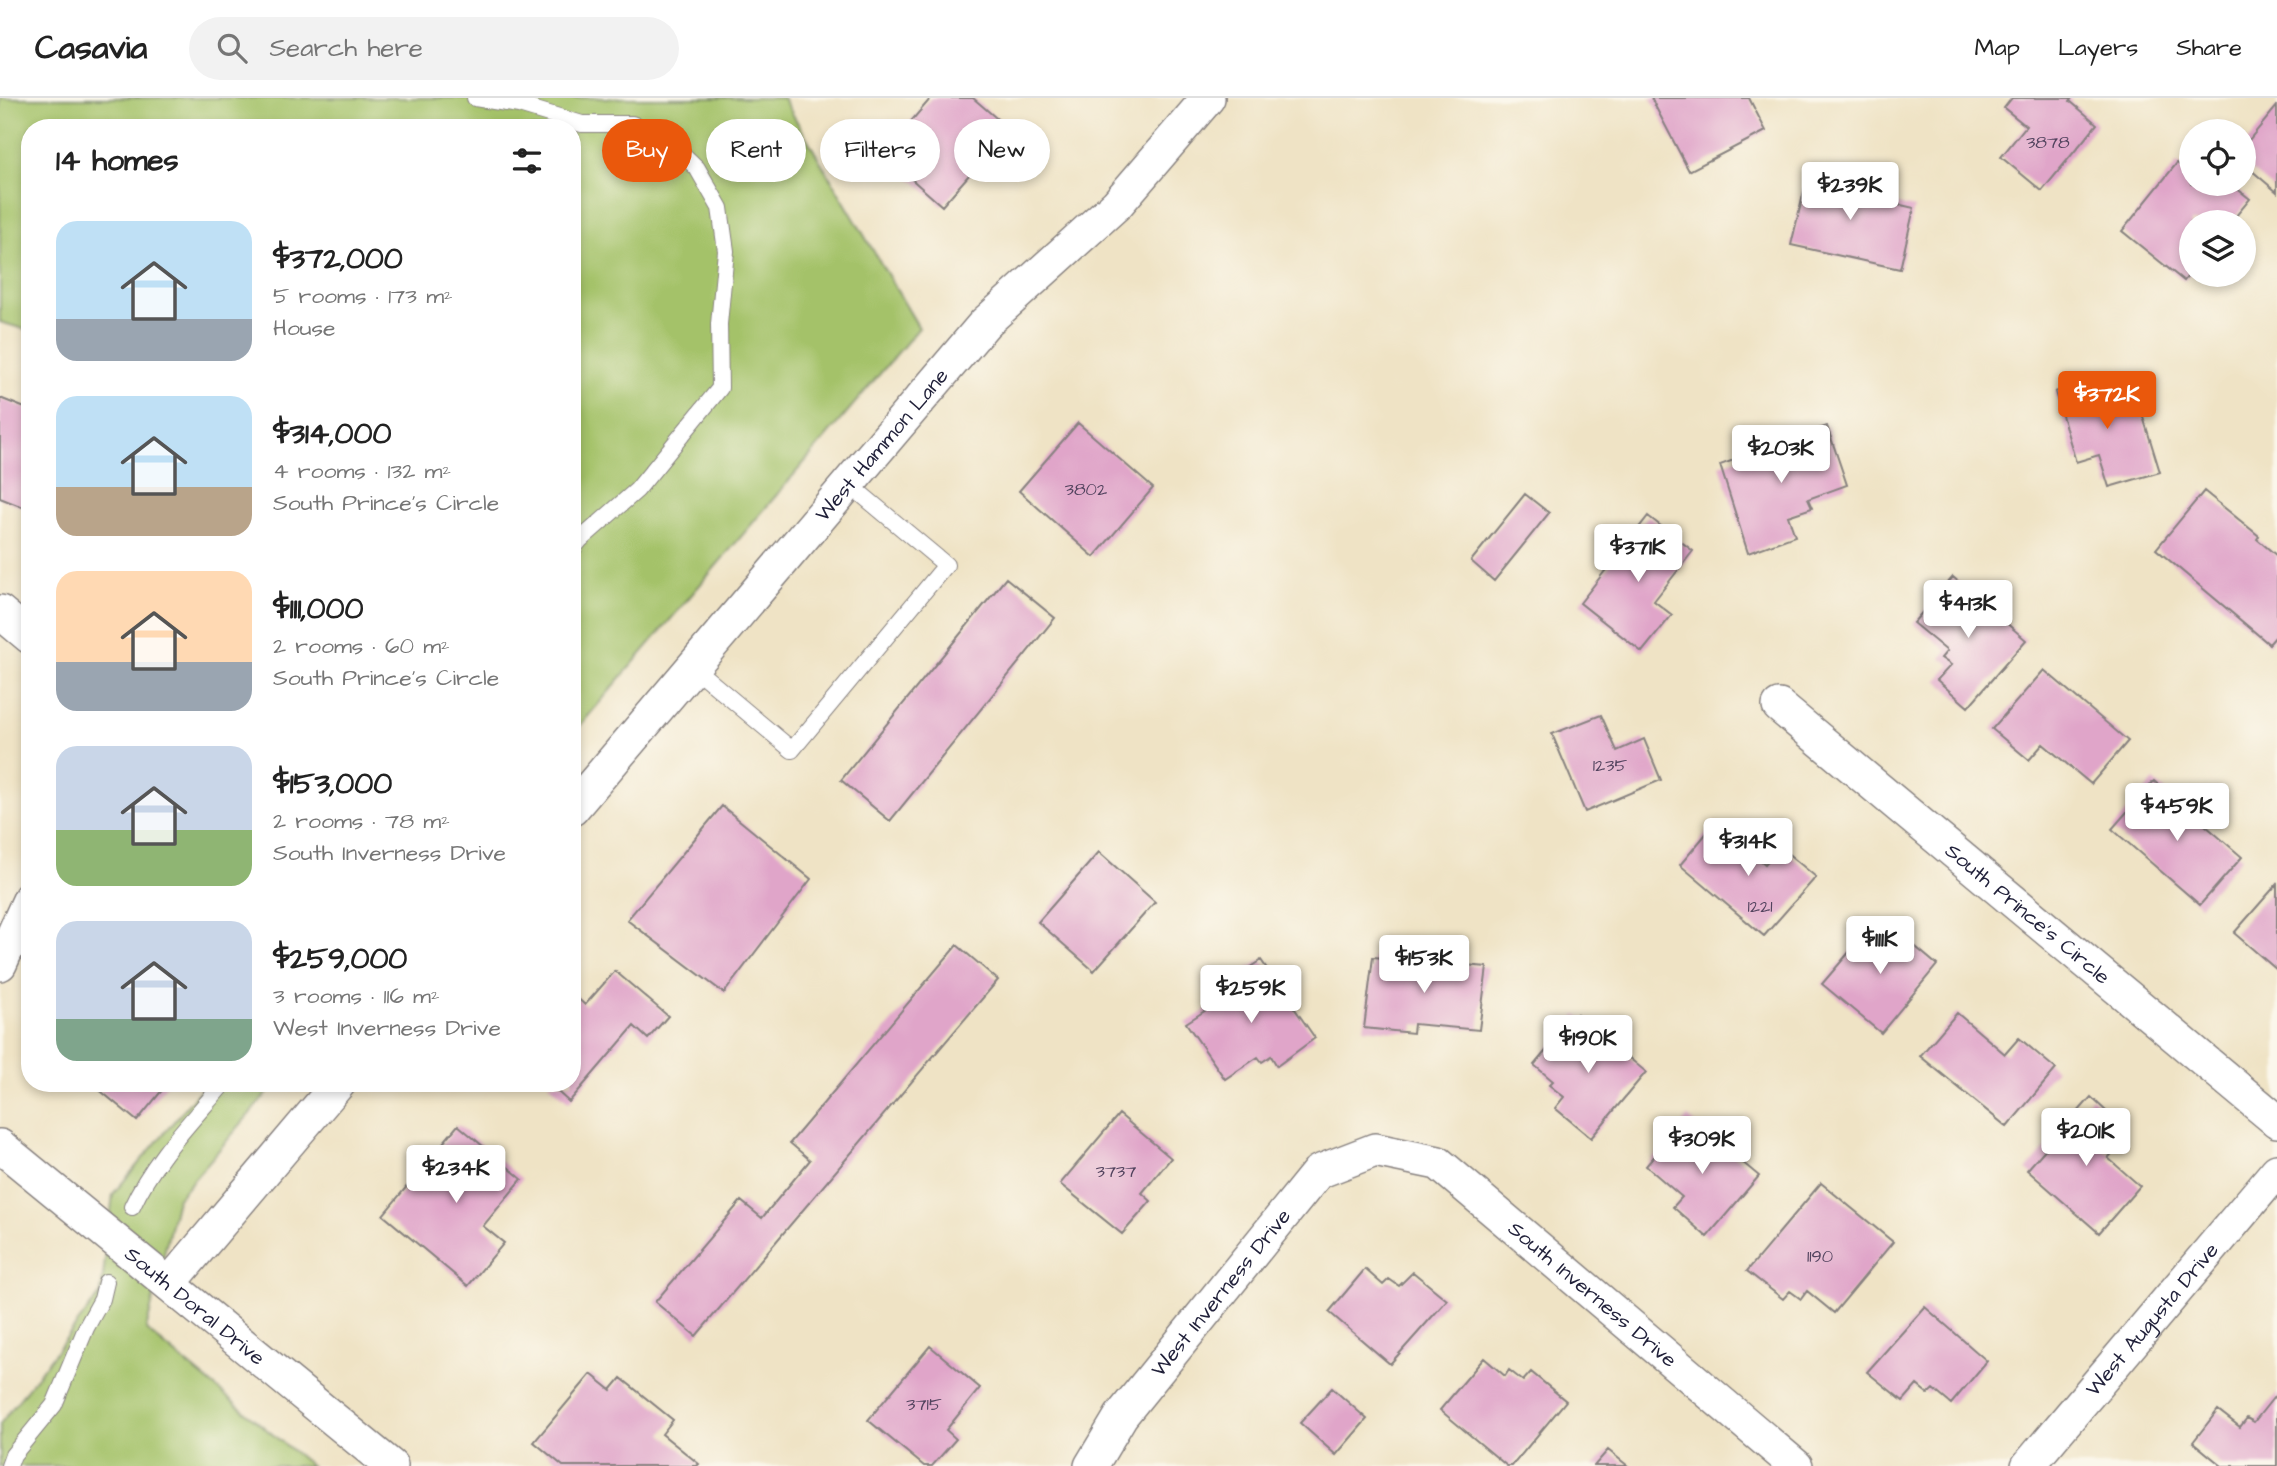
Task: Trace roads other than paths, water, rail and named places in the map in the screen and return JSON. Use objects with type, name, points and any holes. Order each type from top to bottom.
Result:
[{"type":"street","name":"West Hammon Lane","points":[[581,798],[985,323],[1117,204],[1208,98]]},
{"type":"street","points":[[0,612],[21,630]]},
{"type":"street","name":"South Prince's Circle","points":[[1779,706],[2277,1121]]},
{"type":"street","points":[[0,964],[21,918]]},
{"type":"street","points":[[169,1284],[332,1092]]},
{"type":"street","name":"South Doral Drive","points":[[0,1146],[391,1466]]},
{"type":"street","name":"West Inverness Drive","points":[[1091,1466],[1121,1416],[1318,1172],[1375,1150]]},
{"type":"street","name":"South Inverness Drive","points":[[1375,1150],[1437,1163],[1796,1466]]},
{"type":"street","name":"West Augusta Drive","points":[[2028,1466],[2277,1171]]},
{"type":"lane","points":[[475,98],[519,105],[565,119]]},
{"type":"lane","points":[[581,124],[632,124],[669,141],[697,168],[720,208],[726,250],[719,324],[720,388],[637,490],[581,539]]},
{"type":"lane","points":[[693,667],[792,750],[946,565],[849,484]]},
{"type":"lane","points":[[132,1207],[139,1191],[167,1150],[216,1092]]},
{"type":"lane","points":[[9,1466],[13,1455],[54,1405],[86,1328],[102,1299],[106,1282]]}]
